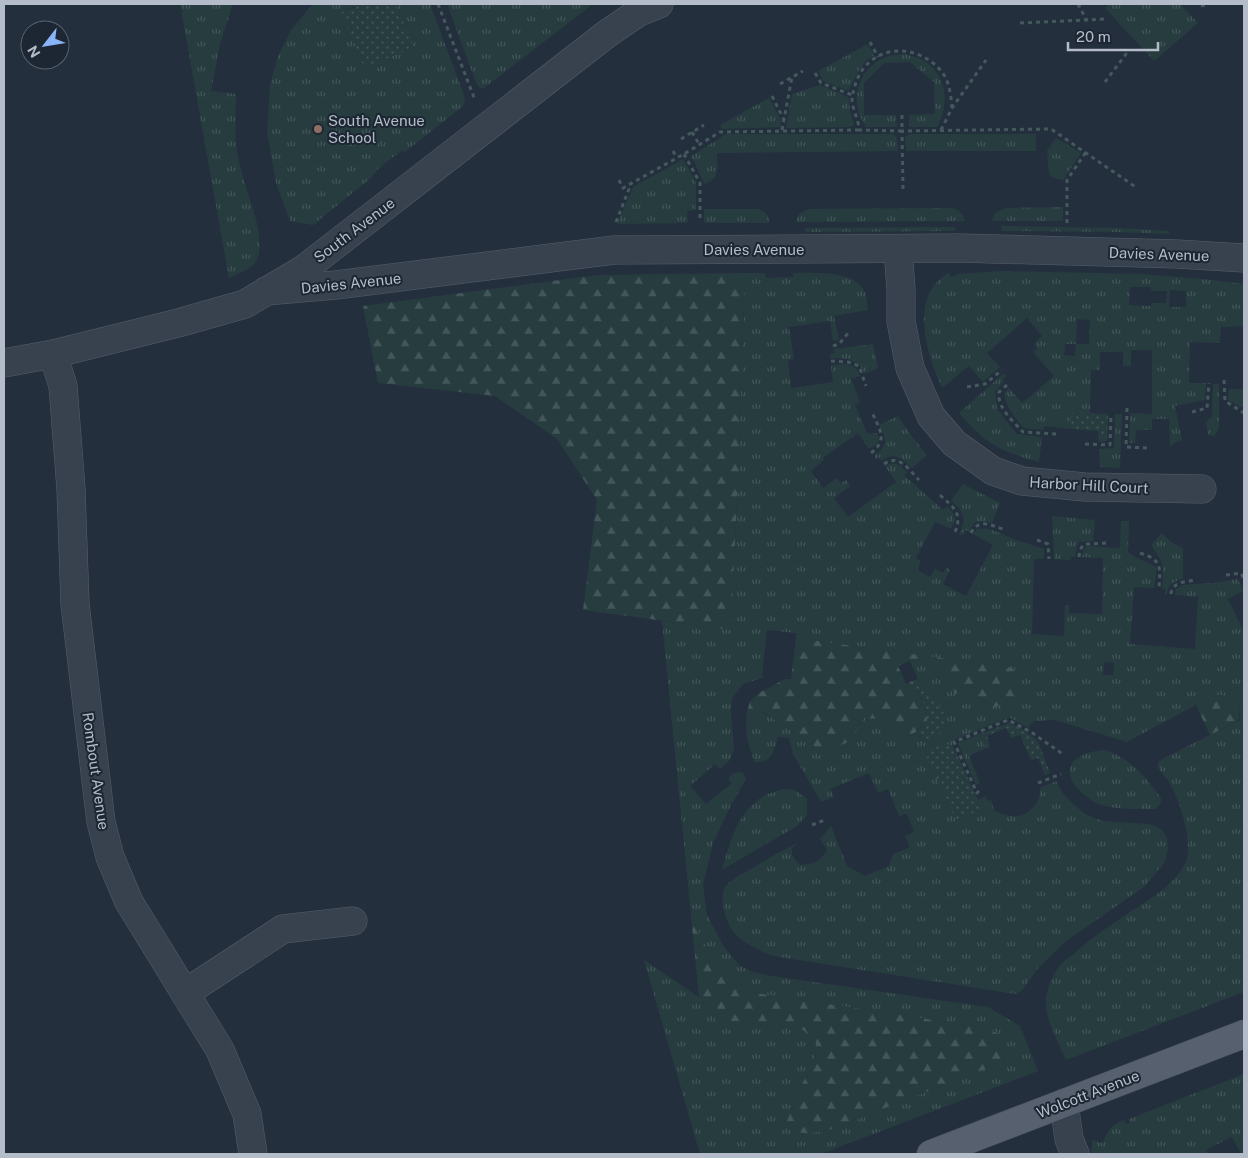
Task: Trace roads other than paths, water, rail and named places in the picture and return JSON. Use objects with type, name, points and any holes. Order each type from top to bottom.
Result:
[{"type":"main road","name":"Wolcott Avenue","points":[[931,1154],[1244,1034]]},
{"type":"street","name":"South Avenue","points":[[4,363],[53,354],[178,324],[245,304],[304,269],[608,33],[640,12],[659,4]]},
{"type":"street","name":"Davies Avenue","points":[[266,291],[336,286],[614,250],[999,248],[1244,258]]},
{"type":"street","name":"Harbor Hill Court","points":[[898,249],[901,321],[910,368],[931,416],[954,444],[993,471],[1022,481],[1085,487],[1202,489]]},
{"type":"street","name":"Rombout Avenue","points":[[53,354],[63,386],[71,489],[75,604],[101,822],[110,857],[129,902],[220,1050],[247,1114],[253,1154]]},
{"type":"street","points":[[185,993],[283,929],[353,921]]},
{"type":"street","points":[[1064,1103],[1069,1139],[1075,1154]]},
{"type":"place","name":"South Avenue School","points":[[318,129]]}]
